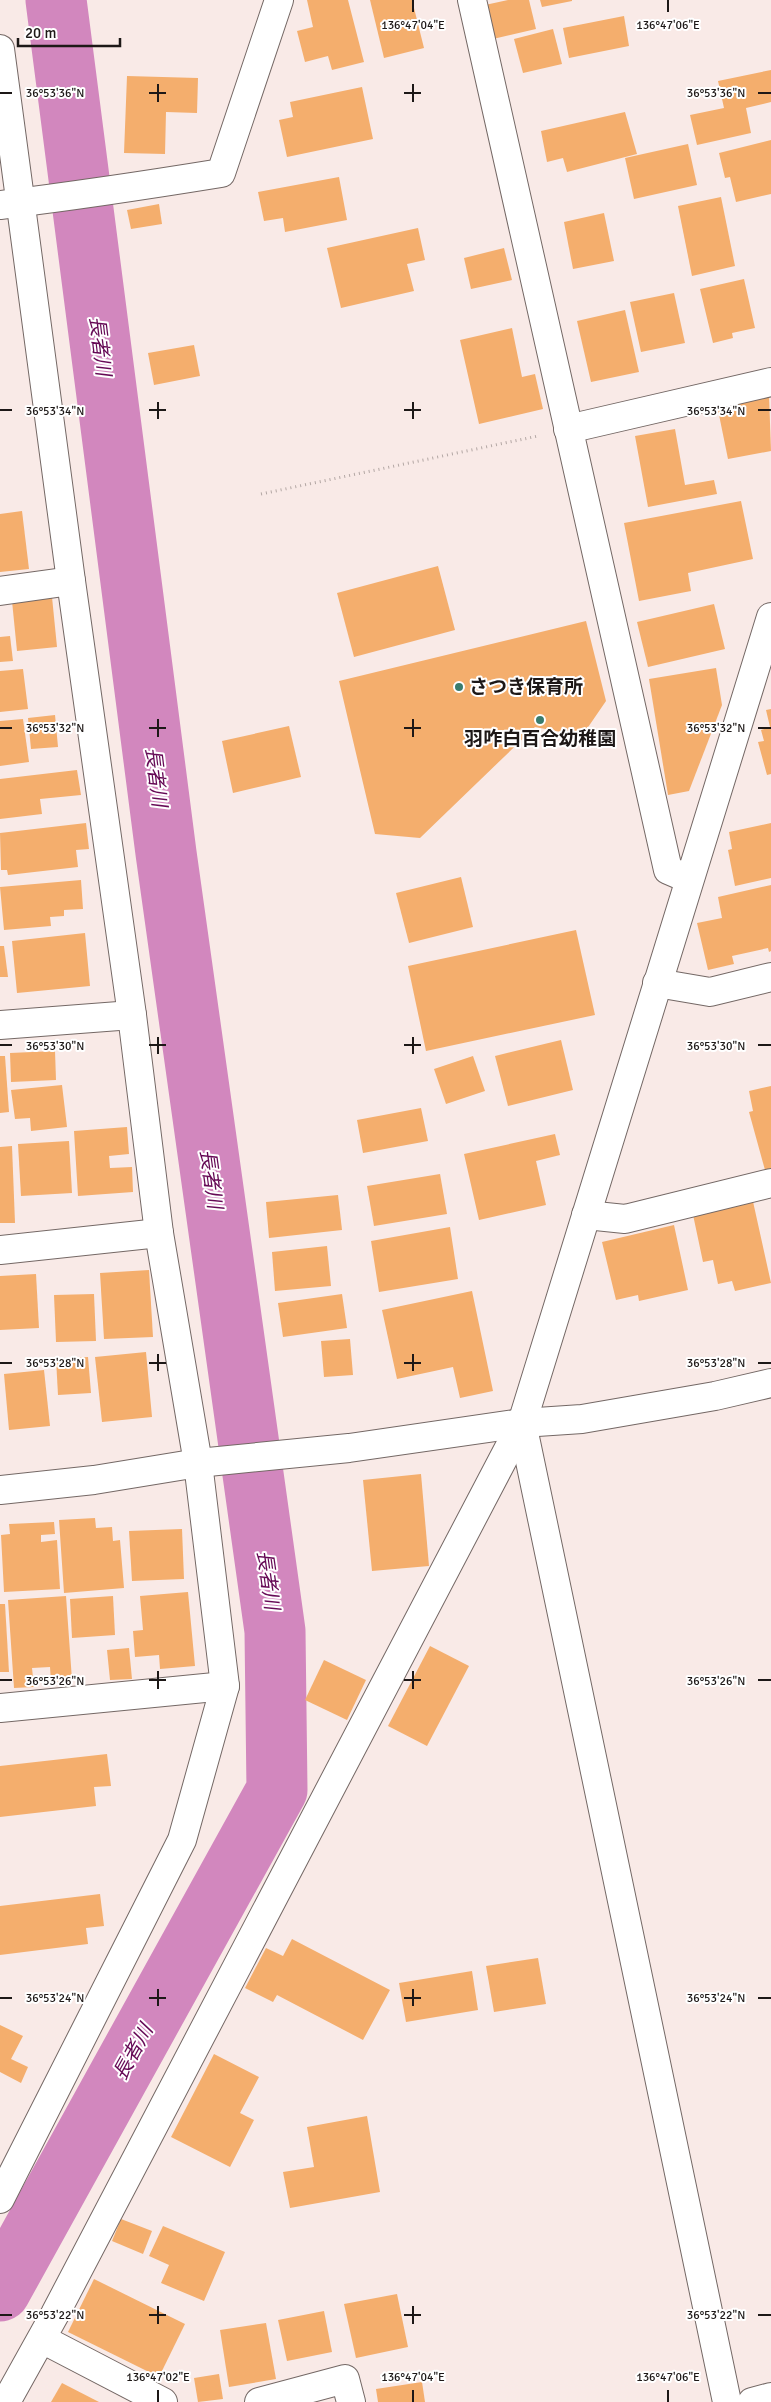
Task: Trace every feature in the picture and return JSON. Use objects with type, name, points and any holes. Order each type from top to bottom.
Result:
[{"type":"street","points":[[10,204],[48,197],[126,189],[221,173],[279,0]]},
{"type":"street","points":[[472,0],[668,870],[689,879]]},
{"type":"street","points":[[0,49],[10,204],[70,581],[132,1015],[159,1232],[198,1463],[225,1686],[182,1840],[0,2199]]},
{"type":"street","points":[[568,429],[771,382]]},
{"type":"street","points":[[0,591],[70,581]]},
{"type":"street","points":[[6,2402],[42,2339],[522,1423],[771,617]]},
{"type":"street","points":[[658,983],[710,992],[771,977]]},
{"type":"street","points":[[0,1025],[132,1015]]},
{"type":"street","points":[[586,1215],[625,1219],[771,1183]]},
{"type":"street","points":[[0,1250],[159,1232]]},
{"type":"street","points":[[0,1490],[94,1480],[198,1463],[349,1448],[522,1423],[582,1419],[715,1396],[771,1384]]},
{"type":"street","points":[[522,1423],[727,2402]]},
{"type":"street","points":[[0,1708],[225,1686]]},
{"type":"street","points":[[42,2339],[163,2402]]},
{"type":"street","points":[[259,2402],[345,2379],[351,2402]]},
{"type":"street","points":[[752,2402],[771,2397]]},
{"type":"path","points":[[261,494],[568,429]]},
{"type":"building","points":[[307,0],[348,0],[364,62],[332,70],[328,56],[305,62],[297,31],[313,27]]},
{"type":"building","points":[[370,0],[412,0],[424,48],[384,58]]},
{"type":"building","points":[[508,0],[529,0],[536,29],[493,39],[485,5]]},
{"type":"building","points":[[540,0],[572,0],[572,1],[542,7]]},
{"type":"building","points":[[624,16],[629,46],[569,58],[563,28]]},
{"type":"building","points":[[553,29],[562,64],[523,73],[514,39]]},
{"type":"building","points":[[771,70],[771,102],[746,108],[751,133],[697,145],[690,115],[724,108],[718,81]]},
{"type":"building","points":[[127,76],[198,78],[197,113],[166,112],[165,154],[124,153]]},
{"type":"building","points":[[362,87],[373,139],[287,157],[279,120],[293,117],[290,102]]},
{"type":"building","points":[[625,112],[637,154],[567,172],[563,158],[547,162],[541,131]]},
{"type":"building","points":[[771,140],[771,194],[736,202],[730,177],[725,178],[719,153]]},
{"type":"building","points":[[688,144],[697,185],[634,199],[625,158]]},
{"type":"building","points":[[339,177],[347,220],[285,232],[283,218],[264,221],[258,192]]},
{"type":"building","points":[[721,197],[735,266],[692,276],[678,206]]},
{"type":"building","points":[[159,204],[162,224],[131,229],[127,210]]},
{"type":"building","points":[[604,213],[614,261],[573,269],[564,222]]},
{"type":"building","points":[[418,228],[425,260],[407,264],[414,291],[341,308],[327,248]]},
{"type":"building","points":[[504,248],[512,280],[471,289],[464,258]]},
{"type":"building","points":[[744,279],[755,328],[732,333],[733,338],[713,343],[700,289]]},
{"type":"building","points":[[674,293],[685,343],[641,352],[630,302]]},
{"type":"building","points":[[625,310],[639,372],[591,382],[577,321]]},
{"type":"building","points":[[512,328],[522,377],[535,374],[543,409],[479,424],[460,340]]},
{"type":"building","points":[[194,345],[200,376],[154,385],[148,353]]},
{"type":"building","points":[[769,395],[771,451],[728,459],[717,405]]},
{"type":"building","points":[[675,429],[685,485],[714,480],[717,494],[648,507],[635,436]]},
{"type":"building","points":[[741,501],[753,559],[688,573],[691,591],[639,601],[624,523]]},
{"type":"building","points":[[22,511],[29,569],[0,572],[0,514]]},
{"type":"building","points":[[438,566],[455,630],[354,657],[337,593]]},
{"type":"building","points":[[52,597],[57,647],[17,651],[12,601]]},
{"type":"building","points":[[714,604],[725,649],[648,667],[637,622]]},
{"type":"building","points":[[586,621],[606,701],[582,736],[535,727],[420,838],[375,834],[339,681]]},
{"type":"building","points":[[10,636],[13,661],[0,662],[0,637]]},
{"type":"building","points":[[716,668],[722,705],[689,791],[668,795],[649,679]]},
{"type":"building","points":[[23,669],[28,709],[0,712],[0,671]]},
{"type":"building","points":[[771,709],[771,774],[767,775],[758,742],[764,741],[761,730],[770,727],[766,710]]},
{"type":"building","points":[[55,715],[58,747],[31,749],[28,718]]},
{"type":"building","points":[[23,719],[29,762],[0,766],[0,721]]},
{"type":"building","points":[[289,726],[301,777],[233,793],[222,741]]},
{"type":"building","points":[[77,770],[81,795],[40,799],[42,814],[0,819],[0,779]]},
{"type":"building","points":[[86,823],[89,849],[76,850],[78,867],[8,875],[7,870],[1,870],[0,833]]},
{"type":"building","points":[[771,823],[771,878],[735,886],[728,850],[732,849],[729,832]]},
{"type":"building","points":[[461,877],[473,927],[409,943],[396,893]]},
{"type":"building","points":[[81,880],[83,909],[64,910],[64,916],[50,917],[51,926],[4,930],[0,887]]},
{"type":"building","points":[[771,885],[771,951],[769,952],[768,948],[732,956],[734,964],[708,970],[697,923],[722,918],[718,897]]},
{"type":"building","points":[[576,930],[595,1015],[426,1051],[408,966]]},
{"type":"building","points":[[85,933],[90,986],[17,993],[12,941]]},
{"type":"building","points":[[0,946],[4,946],[8,977],[0,977]]},
{"type":"building","points":[[561,1040],[573,1090],[508,1106],[495,1056]]},
{"type":"building","points":[[55,1051],[56,1080],[11,1082],[10,1053]]},
{"type":"building","points":[[0,1056],[5,1056],[9,1112],[0,1113]]},
{"type":"building","points":[[473,1056],[485,1091],[446,1104],[434,1069]]},
{"type":"building","points":[[62,1085],[67,1127],[31,1131],[30,1118],[15,1119],[11,1090]]},
{"type":"building","points":[[771,1086],[771,1168],[765,1170],[749,1112],[753,1111],[749,1091]]},
{"type":"building","points":[[421,1108],[428,1141],[363,1153],[357,1120]]},
{"type":"building","points":[[127,1127],[129,1154],[109,1156],[110,1168],[132,1167],[133,1192],[78,1196],[74,1131]]},
{"type":"building","points":[[555,1134],[560,1155],[536,1161],[546,1205],[479,1220],[464,1154]]},
{"type":"building","points":[[69,1141],[72,1193],[21,1196],[18,1144]]},
{"type":"building","points":[[12,1146],[15,1223],[0,1223],[0,1147]]},
{"type":"building","points":[[440,1174],[447,1214],[374,1226],[367,1186]]},
{"type":"building","points":[[338,1195],[342,1230],[269,1238],[266,1202]]},
{"type":"building","points":[[752,1197],[771,1283],[735,1291],[732,1281],[718,1284],[713,1260],[703,1262],[692,1210]]},
{"type":"building","points":[[674,1225],[688,1290],[639,1301],[638,1295],[616,1300],[602,1242]]},
{"type":"building","points":[[450,1227],[458,1279],[379,1292],[371,1241]]},
{"type":"building","points":[[327,1246],[331,1286],[275,1291],[272,1252]]},
{"type":"building","points":[[149,1270],[153,1337],[104,1339],[100,1273]]},
{"type":"building","points":[[36,1274],[39,1328],[0,1330],[0,1276]]},
{"type":"building","points":[[472,1291],[493,1391],[460,1398],[453,1367],[397,1379],[382,1310]]},
{"type":"building","points":[[94,1294],[96,1341],[56,1342],[54,1295]]},
{"type":"building","points":[[342,1294],[347,1328],[283,1337],[278,1303]]},
{"type":"building","points":[[350,1339],[353,1375],[324,1377],[321,1341]]},
{"type":"building","points":[[146,1352],[152,1417],[102,1422],[95,1357]]},
{"type":"building","points":[[88,1357],[91,1393],[58,1395],[56,1359]]},
{"type":"building","points":[[44,1370],[50,1426],[9,1430],[4,1374]]},
{"type":"building","points":[[421,1474],[429,1566],[372,1571],[363,1480]]},
{"type":"building","points":[[95,1518],[96,1528],[112,1527],[113,1541],[120,1540],[124,1588],[64,1593],[59,1520]]},
{"type":"building","points":[[54,1522],[55,1534],[41,1535],[41,1542],[57,1540],[60,1589],[4,1592],[1,1535],[10,1534],[9,1524]]},
{"type":"building","points":[[182,1529],[184,1579],[132,1581],[129,1531]]},
{"type":"building","points":[[188,1592],[195,1666],[160,1669],[159,1655],[135,1657],[133,1631],[143,1630],[140,1596]]},
{"type":"building","points":[[66,1596],[72,1680],[51,1682],[50,1667],[32,1668],[34,1687],[14,1688],[8,1600]]},
{"type":"building","points":[[113,1596],[115,1635],[72,1638],[70,1599]]},
{"type":"building","points":[[0,1604],[5,1604],[9,1672],[0,1672]]},
{"type":"building","points":[[430,1646],[469,1666],[427,1746],[388,1726]]},
{"type":"building","points":[[129,1648],[132,1679],[110,1680],[107,1650]]},
{"type":"building","points":[[324,1660],[366,1680],[347,1720],[305,1700]]},
{"type":"building","points":[[107,1754],[111,1786],[94,1787],[96,1806],[0,1817],[0,1766]]},
{"type":"building","points":[[100,1894],[104,1926],[86,1928],[88,1944],[0,1955],[0,1906]]},
{"type":"building","points":[[292,1939],[390,1990],[363,2040],[277,1995],[273,2002],[245,1988],[266,1948],[283,1956]]},
{"type":"building","points":[[538,1958],[546,2004],[494,2012],[486,1966]]},
{"type":"building","points":[[472,1971],[478,2010],[406,2022],[399,1983]]},
{"type":"building","points":[[0,2025],[23,2036],[11,2059],[28,2067],[21,2083],[0,2072]]},
{"type":"building","points":[[214,2054],[259,2077],[240,2113],[254,2120],[230,2167],[171,2137]]},
{"type":"building","points":[[367,2116],[380,2192],[290,2208],[283,2172],[314,2167],[307,2127]]},
{"type":"building","points":[[121,2219],[152,2231],[143,2254],[112,2241]]},
{"type":"building","points":[[163,2226],[225,2252],[204,2301],[161,2283],[169,2265],[149,2256]]},
{"type":"building","points":[[94,2279],[185,2324],[159,2377],[68,2332]]},
{"type":"building","points":[[397,2294],[408,2347],[356,2358],[344,2304]]},
{"type":"building","points":[[324,2311],[332,2352],[287,2361],[278,2320]]},
{"type":"building","points":[[266,2323],[276,2379],[229,2387],[220,2330]]},
{"type":"building","points":[[219,2374],[223,2399],[198,2402],[194,2378]]},
{"type":"building","points":[[422,2382],[425,2402],[378,2402],[376,2389]]},
{"type":"building","points":[[62,2383],[99,2402],[51,2402]]},
{"type":"waterway","name":"長者川","points":[[0,2291],[277,1790],[275,1631],[166,853],[56,0]]},
{"type":"place","name":"さつき保育所","points":[[459,687]]},
{"type":"place","name":"羽咋白百合幼稚園","points":[[540,720]]}]
